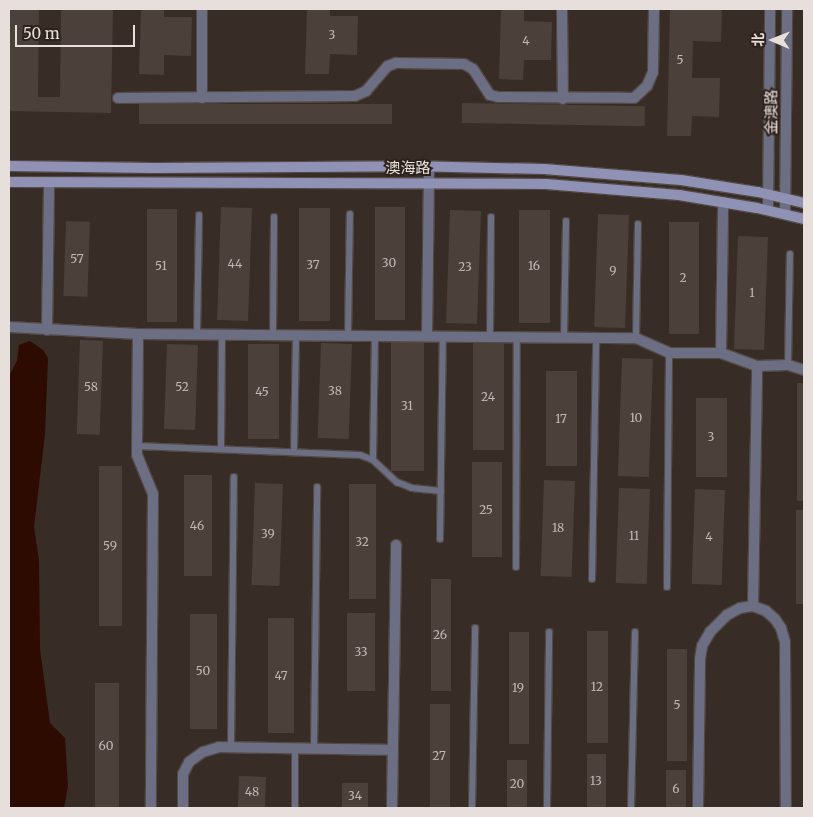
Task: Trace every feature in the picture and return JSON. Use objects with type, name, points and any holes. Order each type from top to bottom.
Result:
[{"type":"main road","name":"澳海路","points":[[9,166],[544,169],[645,175],[768,194],[804,203]]},
{"type":"main road","name":"澳海路","points":[[9,182],[429,183],[592,187],[646,191],[723,202],[804,219]]},
{"type":"street","points":[[202,9],[202,98]]},
{"type":"street","points":[[562,9],[563,99]]},
{"type":"street","points":[[118,98],[355,96],[366,91],[388,66],[396,63],[464,64],[473,69],[490,95],[563,99],[634,98],[647,86],[653,72],[654,9]]},
{"type":"street","name":"金澳路","points":[[768,210],[770,9]]},
{"type":"street","name":"金澳路","points":[[785,214],[787,9]]},
{"type":"street","points":[[427,336],[429,167]]},
{"type":"street","points":[[47,330],[49,183]]},
{"type":"street","points":[[720,353],[723,202]]},
{"type":"street","points":[[9,327],[138,334],[636,338],[669,353],[720,353],[757,366],[788,365],[804,370]]},
{"type":"street","points":[[138,334],[137,446],[140,466],[149,481],[153,494],[151,808]]},
{"type":"street","points":[[753,606],[757,366]]},
{"type":"street","points":[[392,808],[396,545]]},
{"type":"street","points":[[698,808],[700,659],[702,646],[710,632],[727,615],[740,608],[753,606],[766,611],[775,619],[785,642],[786,808]]},
{"type":"street","points":[[183,808],[183,774],[189,762],[203,752],[220,747],[393,750]]},
{"type":"lane","points":[[348,335],[350,214]]},
{"type":"lane","points":[[198,334],[199,215]]},
{"type":"lane","points":[[273,334],[274,216]]},
{"type":"lane","points":[[490,337],[492,217]]},
{"type":"lane","points":[[564,338],[566,221]]},
{"type":"lane","points":[[636,338],[638,224]]},
{"type":"lane","points":[[788,365],[790,254]]},
{"type":"lane","points":[[221,449],[222,334]]},
{"type":"lane","points":[[294,451],[296,334]]},
{"type":"lane","points":[[373,460],[375,336]]},
{"type":"lane","points":[[440,539],[444,336]]},
{"type":"lane","points":[[516,567],[517,337]]},
{"type":"lane","points":[[592,579],[596,338]]},
{"type":"lane","points":[[667,587],[669,353]]},
{"type":"lane","points":[[137,446],[360,455],[373,460],[397,482],[412,488],[441,491]]},
{"type":"lane","points":[[231,747],[234,477]]},
{"type":"lane","points":[[314,749],[317,486]]},
{"type":"lane","points":[[472,808],[475,628]]},
{"type":"lane","points":[[547,808],[549,632]]},
{"type":"lane","points":[[631,808],[635,632]]},
{"type":"lane","points":[[295,748],[295,808]]},
{"type":"shaded area","points":[[30,341],[43,350],[48,358],[45,434],[34,527],[39,560],[40,649],[50,723],[65,738],[68,786],[64,808],[9,808],[9,376],[17,361],[19,345]]},
{"type":"building","points":[[9,9],[39,9],[38,97],[60,97],[61,9],[113,9],[111,113],[9,111]]},
{"type":"building","points":[[141,9],[164,9],[164,17],[192,17],[191,56],[164,55],[164,75],[139,74]]},
{"type":"building","points":[[307,9],[330,9],[330,16],[358,16],[357,55],[330,54],[329,74],[305,74]]},
{"type":"building","points":[[501,9],[524,9],[524,21],[552,22],[551,60],[524,60],[523,80],[499,79]]},
{"type":"building","points":[[670,9],[722,9],[721,42],[693,41],[692,78],[720,78],[719,117],[692,116],[691,136],[667,136]]},
{"type":"building","points":[[462,103],[645,106],[645,126],[462,123]]},
{"type":"building","points":[[139,104],[392,104],[392,124],[139,124]]},
{"type":"building","points":[[221,207],[252,208],[248,321],[217,320]]},
{"type":"building","points":[[375,207],[405,207],[405,320],[375,320]]},
{"type":"building","points":[[299,208],[330,208],[330,321],[299,321]]},
{"type":"building","points":[[147,209],[177,209],[177,322],[147,322]]},
{"type":"building","points":[[450,210],[481,211],[477,324],[446,323]]},
{"type":"building","points":[[519,210],[550,210],[550,323],[519,323]]},
{"type":"building","points":[[598,214],[629,215],[625,328],[594,327]]},
{"type":"building","points":[[66,221],[90,222],[87,297],[63,296]]},
{"type":"building","points":[[669,222],[699,222],[699,334],[669,334]]},
{"type":"building","points":[[738,236],[768,237],[764,350],[734,349]]},
{"type":"building","points":[[80,340],[103,341],[100,435],[77,434]]},
{"type":"building","points":[[391,342],[424,342],[424,471],[391,471]]},
{"type":"building","points":[[321,343],[352,344],[349,439],[318,438]]},
{"type":"building","points":[[473,343],[504,343],[504,450],[473,450]]},
{"type":"building","points":[[167,344],[198,345],[195,430],[164,429]]},
{"type":"building","points":[[248,344],[279,344],[279,439],[248,439]]},
{"type":"building","points":[[622,358],[653,359],[649,477],[618,476]]},
{"type":"building","points":[[546,371],[577,371],[577,466],[546,466]]},
{"type":"building","points":[[797,383],[804,383],[804,501],[797,501]]},
{"type":"building","points":[[696,398],[727,398],[727,477],[696,477]]},
{"type":"building","points":[[472,462],[502,462],[502,557],[472,557]]},
{"type":"building","points":[[99,466],[122,466],[122,626],[99,626]]},
{"type":"building","points":[[184,475],[212,475],[212,576],[184,576]]},
{"type":"building","points":[[544,480],[575,481],[572,577],[541,576]]},
{"type":"building","points":[[255,483],[283,484],[279,586],[251,585]]},
{"type":"building","points":[[349,484],[376,484],[376,599],[349,599]]},
{"type":"building","points":[[619,488],[650,489],[647,584],[616,583]]},
{"type":"building","points":[[695,489],[725,490],[722,585],[692,584]]},
{"type":"building","points":[[796,510],[804,510],[804,604],[796,604]]},
{"type":"building","points":[[431,579],[451,579],[451,691],[431,691]]},
{"type":"building","points":[[347,613],[375,613],[375,691],[347,691]]},
{"type":"building","points":[[190,614],[217,614],[217,729],[190,729]]},
{"type":"building","points":[[268,618],[294,618],[294,733],[268,733]]},
{"type":"building","points":[[587,631],[608,631],[608,743],[587,743]]},
{"type":"building","points":[[509,632],[529,632],[529,744],[509,744]]},
{"type":"building","points":[[667,649],[687,649],[687,761],[667,761]]},
{"type":"building","points":[[95,683],[119,683],[119,808],[95,808]]},
{"type":"building","points":[[430,704],[450,704],[450,808],[430,808]]},
{"type":"building","points":[[587,754],[606,754],[606,808],[587,808]]},
{"type":"building","points":[[507,760],[527,760],[527,808],[507,808]]},
{"type":"building","points":[[666,770],[686,770],[686,808],[666,808]]},
{"type":"building","points":[[239,776],[266,777],[265,808],[238,808]]},
{"type":"building","points":[[342,783],[368,783],[368,808],[342,808]]}]
